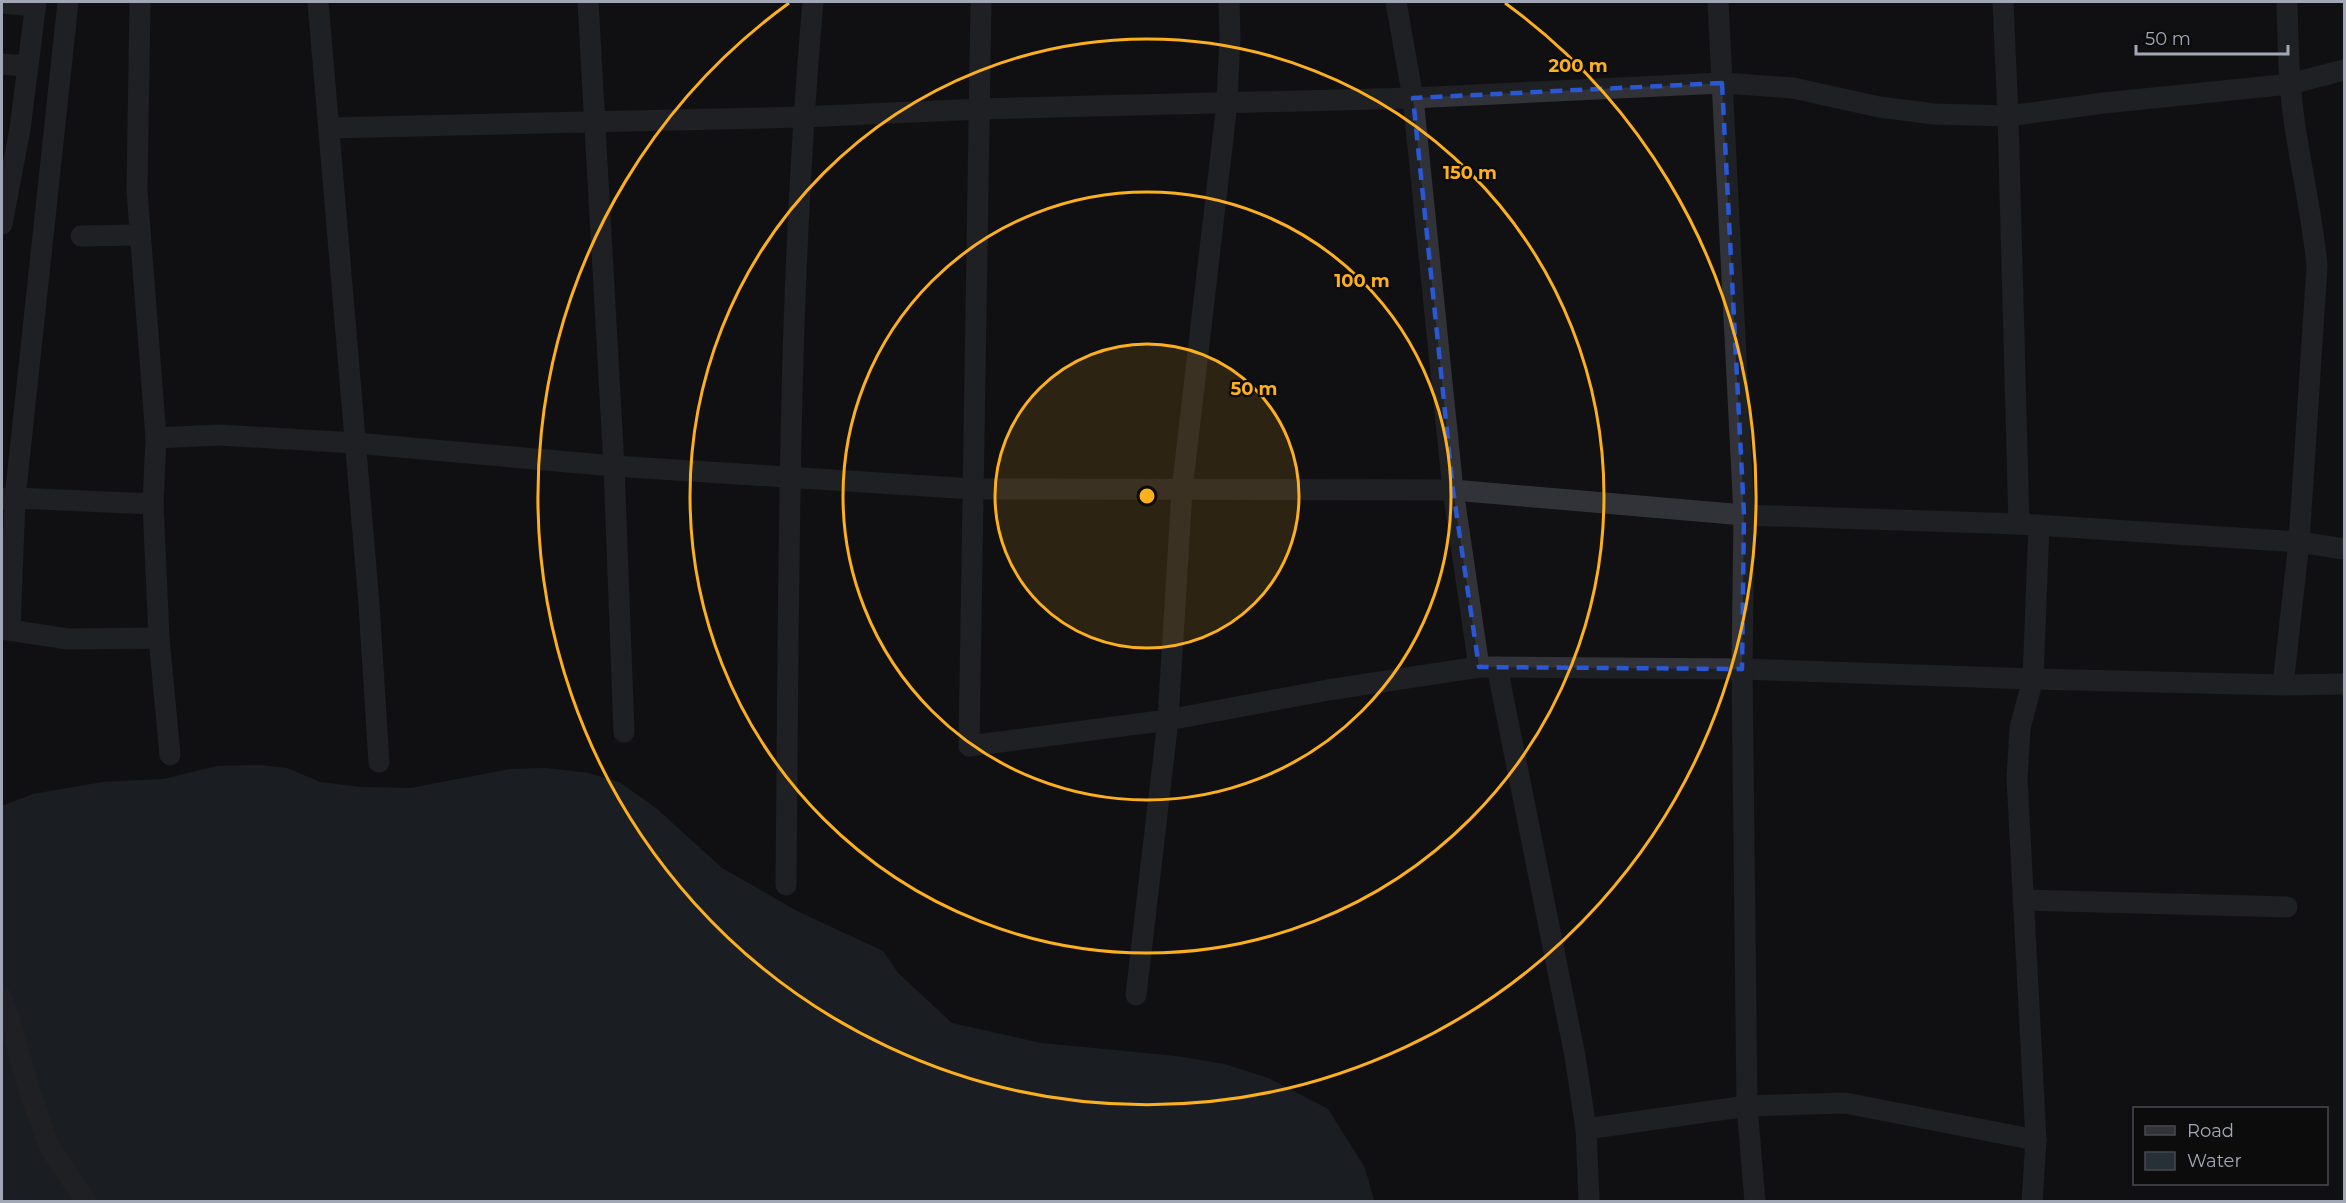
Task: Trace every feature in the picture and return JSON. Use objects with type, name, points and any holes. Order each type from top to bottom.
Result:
[{"type":"street","points":[[68,2],[8,498],[6,630],[68,639],[159,638]]},
{"type":"street","points":[[140,2],[137,191],[156,438],[153,504],[159,638],[170,755]]},
{"type":"street","points":[[318,2],[369,604],[379,762]]},
{"type":"street","points":[[588,2],[614,466],[624,732]]},
{"type":"street","points":[[786,885],[790,478],[802,117],[813,2]]},
{"type":"street","points":[[981,2],[969,746],[1168,720],[1328,690],[1488,667],[1742,669],[2033,679],[2283,685],[2344,684]]},
{"type":"street","points":[[1136,995],[1168,720],[1182,490],[1227,103],[1229,2]]},
{"type":"street","points":[[1396,2],[1413,98],[1454,490],[1488,667],[1575,1056],[1586,1129],[1589,1202]]},
{"type":"street","points":[[1718,2],[1744,515],[1742,669],[1747,1106],[1755,1202]]},
{"type":"street","points":[[2003,2],[2029,524],[2033,679],[2020,728],[2017,778],[2036,1140],[2032,1202]]},
{"type":"street","points":[[2283,685],[2300,542],[2317,266],[2314,229],[2297,139],[2290,84],[2286,2]]},
{"type":"street","points":[[2,3],[35,4],[27,66],[11,129],[2,224]]},
{"type":"street","points":[[2,64],[27,66]]},
{"type":"street","points":[[328,128],[802,117],[980,109],[1413,98],[1722,83],[1793,88],[1879,107],[1934,114],[2008,116],[2290,84],[2344,70]]},
{"type":"street","points":[[81,236],[140,235]]},
{"type":"street","points":[[156,438],[219,435],[355,443],[614,466],[973,489],[1454,490],[1744,515],[2029,524],[2300,542],[2344,549]]},
{"type":"street","points":[[8,498],[153,504]]},
{"type":"street","points":[[2023,900],[2287,907]]},
{"type":"street","points":[[2,998],[30,1093],[50,1148],[87,1202]]},
{"type":"street","points":[[1586,1129],[1747,1106],[1845,1103],[2036,1140]]},
{"type":"highlighted area","points":[[1722,83],[1744,515],[1742,669],[1479,667],[1453,490],[1413,98]]},
{"type":"water","points":[[260,765],[287,768],[320,782],[360,787],[411,788],[510,769],[546,768],[588,773],[619,782],[656,808],[722,868],[797,911],[883,951],[898,973],[952,1023],[1041,1043],[1176,1056],[1224,1064],[1268,1078],[1328,1109],[1365,1168],[1374,1201],[2,1202],[2,806],[33,794],[103,782],[164,779],[217,766]]}]
